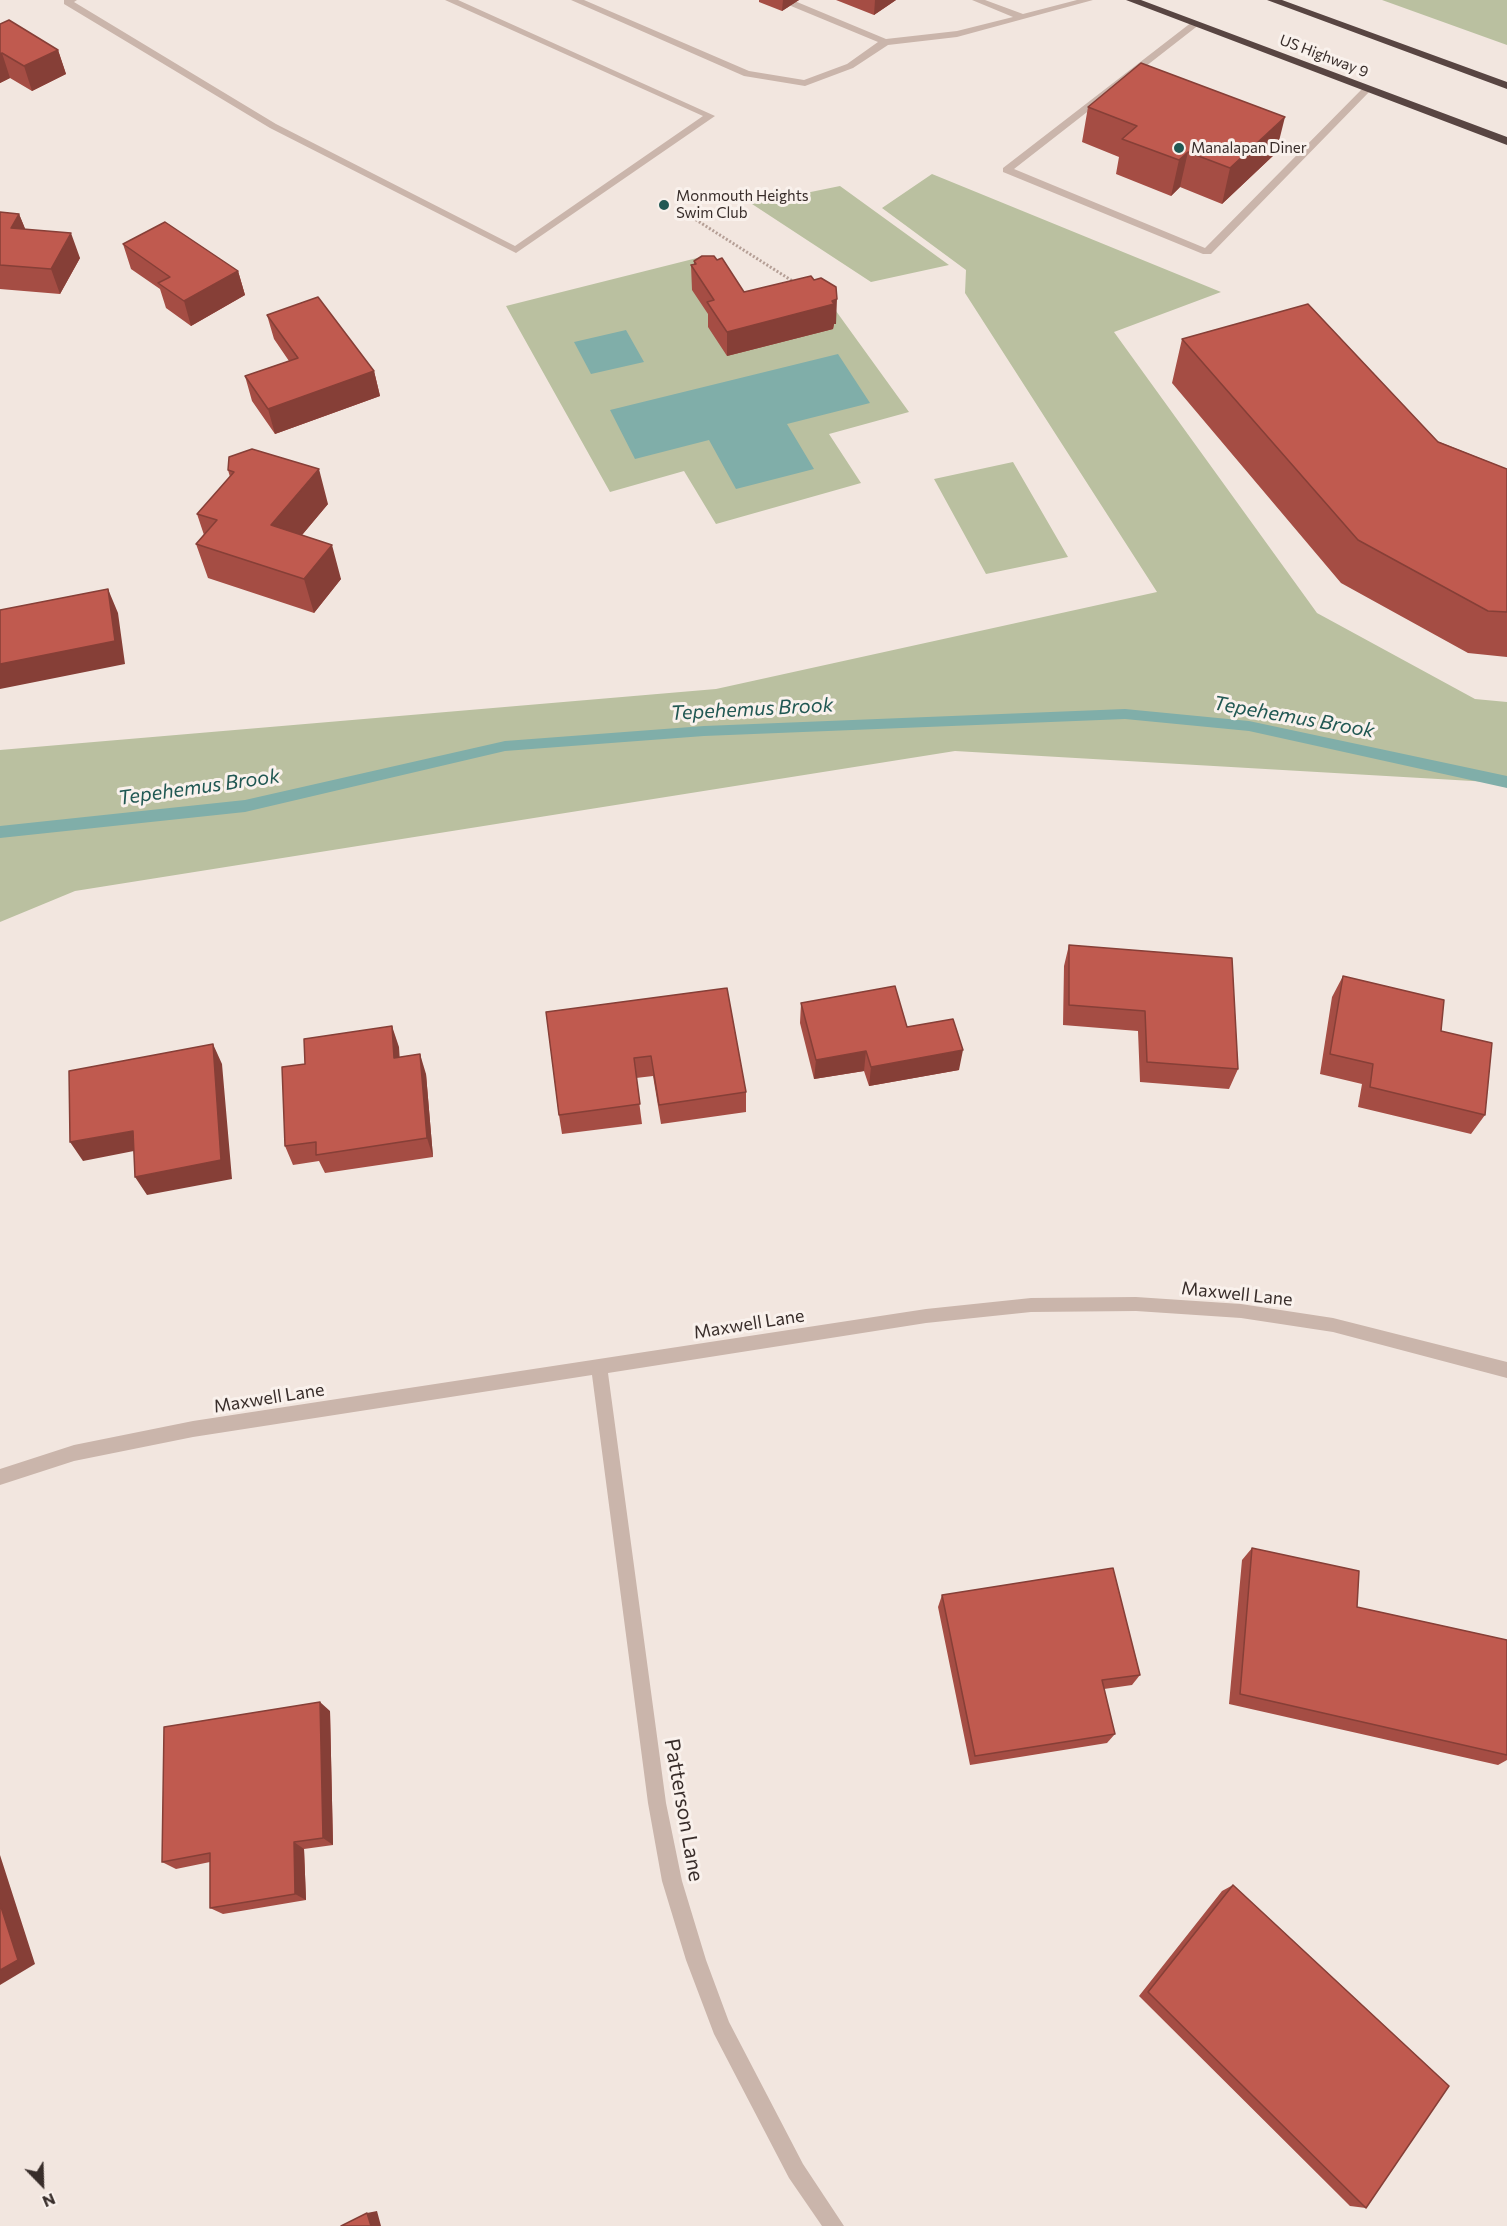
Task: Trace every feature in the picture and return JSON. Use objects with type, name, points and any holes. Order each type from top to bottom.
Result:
[{"type":"highway","name":"US Highway 9","points":[[1131,0],[1507,141]]},
{"type":"highway","name":"US Highway 9","points":[[1272,0],[1507,86]]},
{"type":"street","points":[[72,0],[67,2],[273,126],[516,250],[710,116],[450,0]]},
{"type":"street","points":[[576,0],[747,74],[806,83],[850,66],[885,42],[957,34],[1088,0]]},
{"type":"street","points":[[977,0],[1022,17]]},
{"type":"street","points":[[794,4],[885,42]]},
{"type":"street","points":[[1195,24],[1007,171],[1207,252],[1368,88]]},
{"type":"street","name":"Maxwell Lane","points":[[0,1477],[74,1453],[193,1429],[926,1316],[1031,1305],[1136,1304],[1241,1311],[1333,1326],[1507,1370]]},
{"type":"street","name":"Patterson Lane","points":[[599,1368],[657,1803],[672,1881],[696,1960],[721,2027],[796,2171],[834,2226]]},
{"type":"path","points":[[682,211],[803,287]]},
{"type":"green space","points":[[1382,0],[1507,0],[1507,45]]},
{"type":"green space","points":[[932,174],[1221,292],[1114,332],[1317,613],[1475,699],[1507,702],[1507,783],[955,751],[75,891],[0,922],[0,750],[716,689],[1157,592],[965,293],[966,270],[882,208]]},
{"type":"green space","points":[[840,186],[949,265],[871,282],[752,204]]},
{"type":"green space","points":[[705,256],[745,317],[836,311],[909,412],[829,434],[861,483],[716,524],[684,471],[610,492],[506,306]]},
{"type":"green space","points":[[1013,462],[1068,557],[986,574],[934,479]]},
{"type":"water","points":[[626,330],[644,362],[591,374],[574,342]]},
{"type":"water","points":[[838,354],[870,403],[787,424],[814,469],[736,489],[709,440],[635,459],[610,410]]},
{"type":"building","points":[[9,20],[58,50],[24,66],[0,54],[0,24]]},
{"type":"building","points":[[1141,63],[1285,117],[1230,168],[1188,152],[1179,160],[1122,139],[1137,126],[1088,107]]},
{"type":"building","points":[[0,212],[19,214],[11,228],[71,233],[51,269],[0,265]]},
{"type":"building","points":[[165,222],[238,271],[184,301],[158,283],[170,277],[123,244]]},
{"type":"building","points":[[702,256],[714,256],[717,260],[722,258],[744,292],[811,276],[814,280],[821,278],[836,287],[837,299],[832,301],[834,304],[727,332],[707,302],[714,300],[691,265],[696,264],[694,261]]},
{"type":"building","points":[[318,297],[374,371],[268,409],[245,376],[298,358],[267,315]]},
{"type":"building","points":[[1308,304],[1438,442],[1507,469],[1507,612],[1488,611],[1358,540],[1182,339]]},
{"type":"building","points":[[252,449],[319,469],[271,525],[332,545],[304,579],[196,544],[217,520],[197,514],[234,472],[228,470],[229,457]]},
{"type":"building","points":[[108,589],[115,641],[0,664],[0,610]]},
{"type":"building","points":[[1069,945],[1232,958],[1238,1069],[1147,1062],[1145,1011],[1069,1005]]},
{"type":"building","points":[[1343,976],[1444,1000],[1441,1031],[1492,1043],[1485,1115],[1370,1087],[1373,1064],[1330,1054]]},
{"type":"building","points":[[895,986],[907,1027],[953,1019],[963,1050],[871,1067],[866,1051],[816,1060],[801,1003]]},
{"type":"building","points":[[727,988],[746,1092],[659,1105],[651,1056],[634,1058],[640,1104],[559,1115],[546,1012]]},
{"type":"building","points":[[392,1026],[394,1058],[420,1054],[427,1138],[316,1155],[316,1142],[285,1146],[282,1067],[305,1064],[304,1039]]},
{"type":"building","points":[[213,1044],[221,1160],[135,1177],[133,1131],[70,1142],[69,1071]]},
{"type":"building","points":[[1252,1548],[1359,1571],[1357,1607],[1507,1640],[1507,1755],[1240,1694]]},
{"type":"building","points":[[1113,1568],[1140,1675],[1102,1680],[1115,1734],[975,1756],[942,1595]]},
{"type":"building","points":[[320,1702],[323,1838],[294,1842],[295,1894],[210,1908],[210,1853],[162,1862],[164,1727]]},
{"type":"building","points":[[1233,1885],[1449,2086],[1366,2208],[1148,1992]]},
{"type":"building","points":[[0,1904],[18,1960],[0,1970]]},
{"type":"building","points":[[367,2213],[371,2226],[341,2226]]},
{"type":"waterway","name":"Tepehemus Brook","points":[[0,832],[245,806],[505,746],[704,731],[1125,714],[1249,726],[1507,782]]},
{"type":"place","name":"Manalapan Diner","points":[[1179,148]]},
{"type":"place","name":"Monmouth Heights Swim Club","points":[[664,205]]}]
